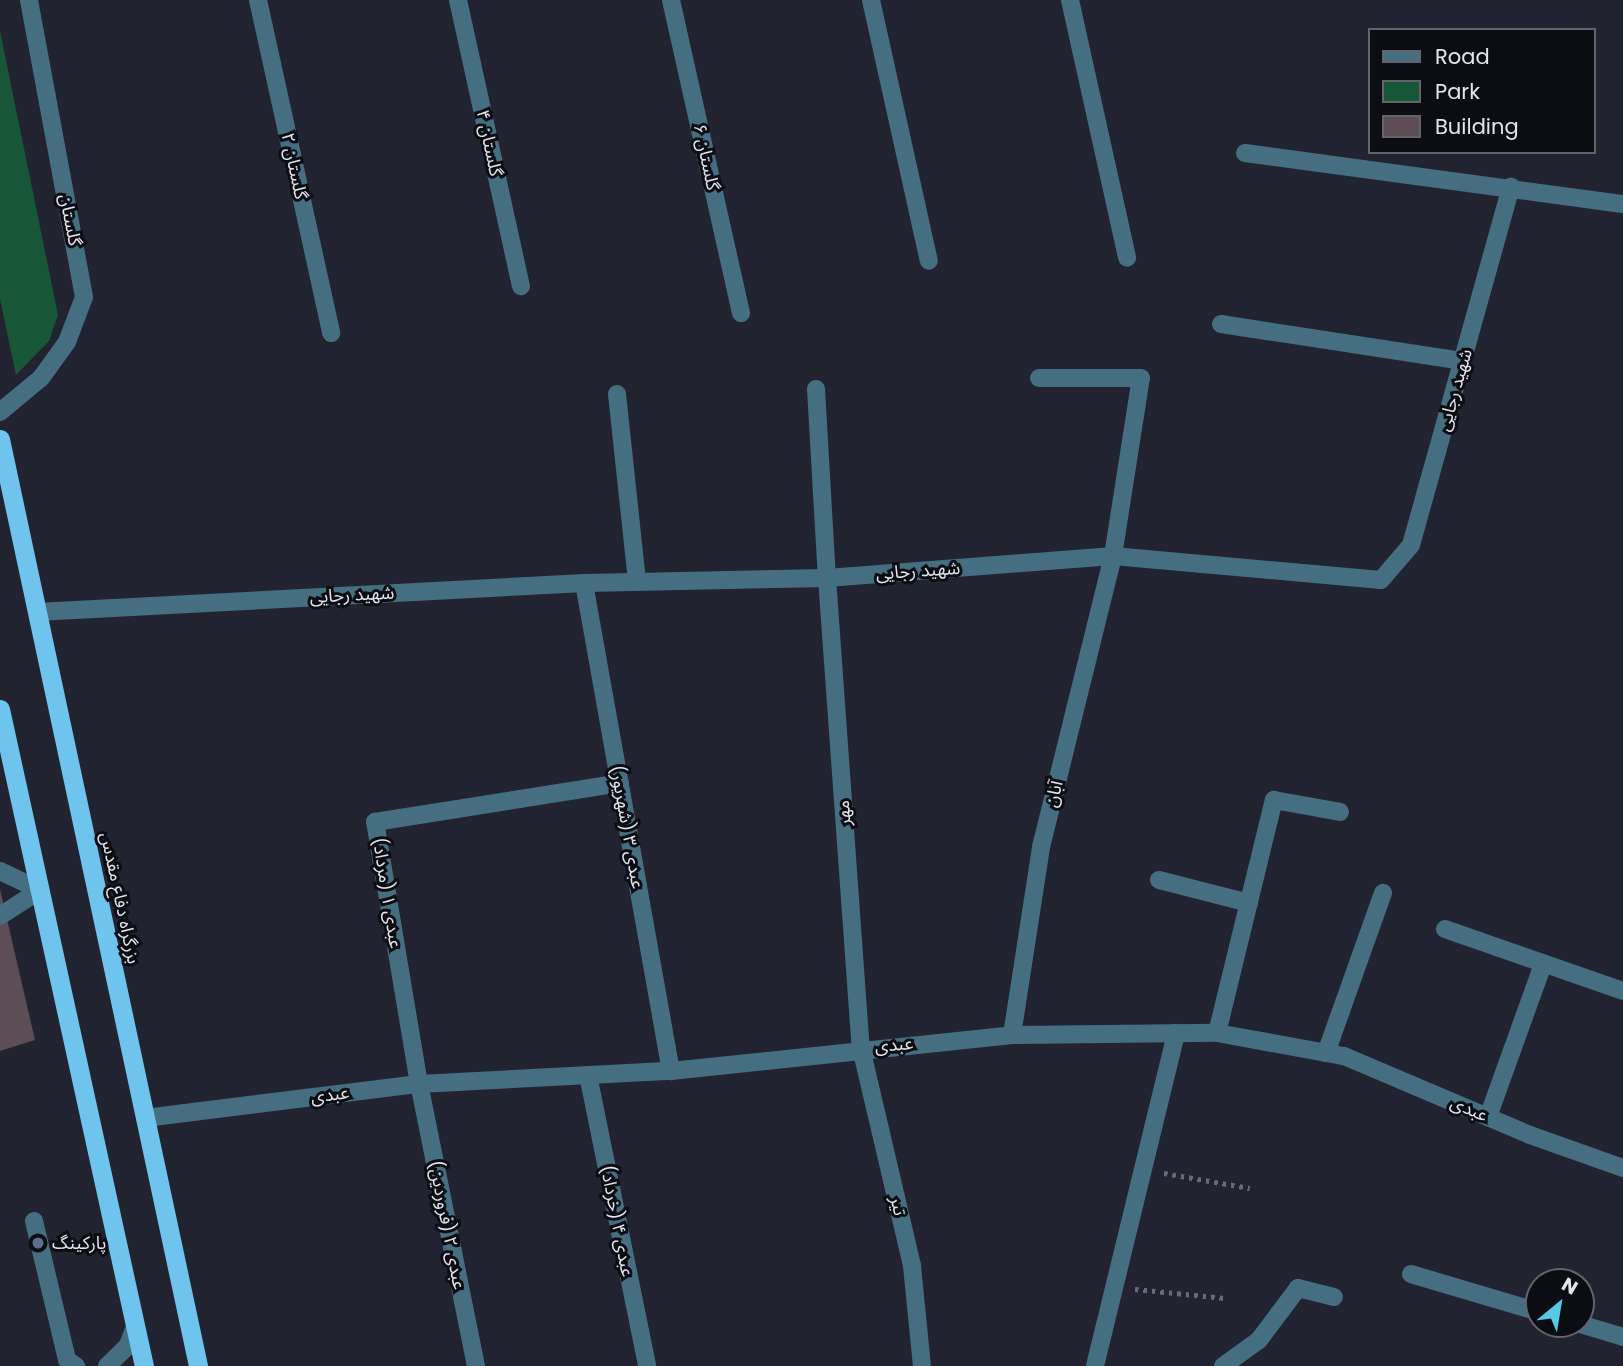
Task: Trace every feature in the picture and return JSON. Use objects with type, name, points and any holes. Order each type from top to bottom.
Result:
[{"type":"highway","name":"بزرگراه دفاع مقدس","points":[[0,439],[198,1366]]},
{"type":"highway","points":[[0,709],[144,1366]]},
{"type":"street","name":"گلستان","points":[[0,412],[41,378],[67,342],[84,297],[29,0]]},
{"type":"street","name":"گلستان ۲","points":[[258,0],[331,332]]},
{"type":"street","name":"گلستان ۴","points":[[458,0],[521,286]]},
{"type":"street","name":"گلستان ۶","points":[[671,0],[741,313]]},
{"type":"street","points":[[871,0],[929,261]]},
{"type":"street","points":[[1070,0],[1127,258]]},
{"type":"street","points":[[1245,153],[1623,204]]},
{"type":"street","name":"شهید رجایی","points":[[37,612],[584,583],[827,578],[1113,556],[1381,580],[1411,545],[1511,187]]},
{"type":"street","points":[[1221,324],[1463,361]]},
{"type":"street","name":"آبان","points":[[1012,1035],[1041,847],[1113,556],[1141,378],[1039,378]]},
{"type":"street","name":"مهر","points":[[816,389],[861,1048]]},
{"type":"street","points":[[617,394],[637,582]]},
{"type":"street","name":"عبدی ۳ (شهریور)","points":[[584,583],[671,1071]]},
{"type":"street","name":"عبدی ۱ (مرداد)","points":[[419,1084],[376,822],[620,783]]},
{"type":"street","points":[[1217,1032],[1274,800],[1340,812]]},
{"type":"street","points":[[0,871],[40,890]]},
{"type":"street","points":[[1159,880],[1249,903]]},
{"type":"street","points":[[0,916],[40,890]]},
{"type":"street","points":[[1326,1053],[1383,893]]},
{"type":"street","points":[[1444,929],[1623,991]]},
{"type":"street","points":[[1488,1117],[1544,964]]},
{"type":"street","name":"عبدی","points":[[145,1118],[419,1084],[671,1071],[861,1048],[1012,1035],[1217,1032],[1344,1056],[1488,1117],[1623,1168]]},
{"type":"street","points":[[1095,1366],[1176,1033]]},
{"type":"street","name":"تیر","points":[[861,1048],[912,1266],[922,1366]]},
{"type":"street","name":"عبدی ۴ (خرداد)","points":[[588,1075],[647,1366]]},
{"type":"street","name":"عبدی ۲ (فروردین)","points":[[419,1084],[475,1366]]},
{"type":"street","points":[[34,1221],[67,1360],[76,1366]]},
{"type":"street","points":[[1411,1274],[1525,1308]]},
{"type":"street","points":[[1223,1366],[1259,1340],[1298,1288],[1334,1297]]},
{"type":"street","points":[[107,1366],[127,1348],[135,1328]]},
{"type":"street","points":[[1595,1329],[1623,1337]]},
{"type":"path","points":[[1143,1169],[1250,1188]]},
{"type":"path","points":[[1114,1287],[1225,1298]]},
{"type":"green space","points":[[0,31],[58,315],[49,341],[16,375],[0,299]]},
{"type":"building","points":[[0,889],[35,1040],[0,1051]]},
{"type":"place","name":"پارکینگ","points":[[38,1243]]}]
